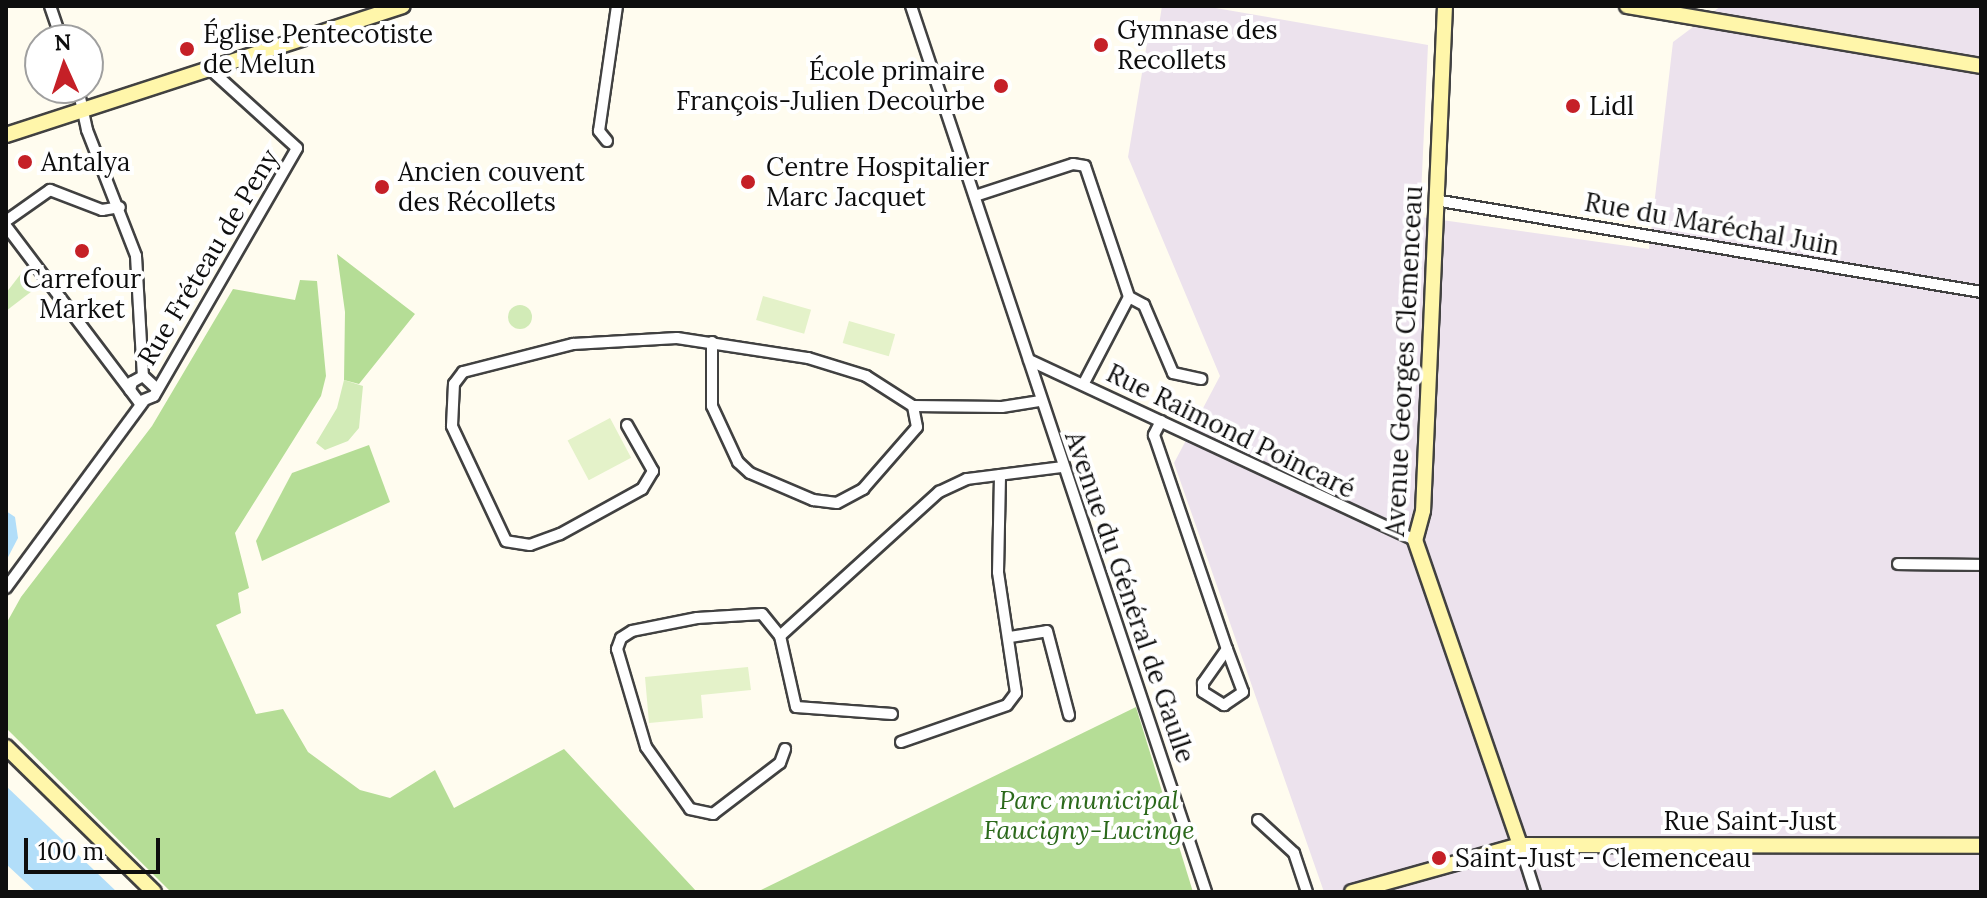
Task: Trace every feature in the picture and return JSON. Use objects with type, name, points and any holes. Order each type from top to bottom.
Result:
[{"type":"street","points":[[6,135],[43,130],[83,112],[369,12],[403,6]]},
{"type":"street","points":[[607,141],[599,131],[617,6]]},
{"type":"street","name":"Avenue du Général de Gaulle","points":[[911,6],[1206,892]]},
{"type":"street","name":"Avenue Georges Clemenceau","points":[[1445,6],[1423,511],[1415,540],[1520,845]]},
{"type":"street","points":[[1627,6],[1981,66]]},
{"type":"street","name":"Rue Fréteau de Peny","points":[[6,591],[156,388],[297,148],[210,69]]},
{"type":"street","points":[[81,104],[115,209],[136,256],[143,376],[156,388]]},
{"type":"street","points":[[975,196],[1073,164],[1085,166],[1129,297],[1144,305],[1173,373],[1201,379]]},
{"type":"street","points":[[115,209],[50,190],[6,224],[130,390],[143,402]]},
{"type":"street","name":"Rue du Maréchal Juin","points":[[1435,200],[1981,292]]},
{"type":"street","points":[[1084,383],[1129,297]]},
{"type":"street","points":[[627,425],[653,471],[642,489],[560,534],[530,545],[506,541],[452,426],[454,384],[463,372],[573,344],[677,338],[808,358],[866,376],[913,406],[1002,407],[1041,401]]},
{"type":"street","points":[[712,342],[712,406],[738,462],[750,473],[813,500],[837,503],[863,489],[917,427],[913,406]]},
{"type":"street","name":"Rue Raimond Poincaré","points":[[1029,360],[1415,540]]},
{"type":"street","points":[[130,390],[135,378],[143,376]]},
{"type":"street","points":[[1161,421],[1154,435],[1243,692],[1224,705],[1203,692],[1203,683],[1227,649]]},
{"type":"street","points":[[780,636],[939,492],[967,479],[1062,467]]},
{"type":"street","points":[[901,742],[1014,698],[1010,637],[998,572],[1000,475]]},
{"type":"street","points":[[1898,564],[1981,565]]},
{"type":"street","points":[[785,749],[780,763],[713,814],[690,809],[646,747],[617,649],[621,638],[632,631],[697,618],[762,614],[780,636],[796,707],[892,714]]},
{"type":"street","points":[[1010,637],[1047,631],[1069,715]]},
{"type":"street","points":[[6,747],[154,892]]},
{"type":"street","points":[[1258,820],[1294,853],[1307,892]]},
{"type":"street","points":[[1520,845],[1535,892]]},
{"type":"street","name":"Rue Saint-Just","points":[[1352,892],[1520,845],[1981,846]]},
{"type":"shaded area","points":[[1162,6],[1204,6],[1428,45],[1420,217],[1649,249],[1673,42],[1721,6],[1981,6],[1981,892],[1324,892],[1174,463],[1220,376],[1128,157],[1150,25],[1159,25]]},
{"type":"green space","points":[[337,254],[415,314],[359,384],[344,380],[345,312]]},
{"type":"green space","points":[[23,271],[36,288],[6,311],[6,293]]},
{"type":"green space","points":[[300,280],[317,281],[326,376],[321,396],[235,533],[249,588],[238,593],[241,613],[216,625],[256,714],[283,709],[308,752],[360,790],[390,798],[435,770],[454,808],[564,749],[697,892],[171,892],[6,728],[6,624],[21,597],[152,426],[233,289],[295,300]]},
{"type":"green space","points":[[763,296],[811,310],[804,334],[756,320]]},
{"type":"green space","points":[[520,305],[531,312],[532,317],[525,328],[520,329],[509,322],[508,317],[515,306]]},
{"type":"green space","points":[[849,321],[895,334],[889,356],[843,343]]},
{"type":"green space","points":[[344,380],[363,386],[359,428],[348,441],[325,450],[316,443],[337,408]]},
{"type":"green space","points":[[610,418],[631,458],[589,480],[568,441]]},
{"type":"green space","points":[[369,445],[390,502],[262,561],[256,541],[292,473]]},
{"type":"green space","points":[[748,667],[751,690],[701,695],[703,718],[649,723],[645,677]]},
{"type":"green space","name":"Parc municipal Faucigny-Lucinge","points":[[1136,707],[1193,892],[757,892]]},
{"type":"water","points":[[6,511],[15,517],[18,538],[6,561]]},
{"type":"water","points":[[6,786],[117,892],[36,892],[6,864]]},
{"type":"place","name":"Gymnase des Recollets","points":[[1101,45]]},
{"type":"place","name":"Église Pentecotiste de Melun","points":[[187,49]]},
{"type":"place","name":"École primaire François-Julien Decourbe","points":[[1001,86]]},
{"type":"place","name":"Lidl","points":[[1573,106]]},
{"type":"place","name":"Antalya","points":[[25,162]]},
{"type":"place","name":"Centre Hospitalier Marc Jacquet","points":[[748,182]]},
{"type":"place","name":"Ancien couvent des Récollets","points":[[382,187]]},
{"type":"place","name":"Carrefour Market","points":[[82,251]]},
{"type":"place","name":"Saint-Just - Clemenceau","points":[[1439,858]]}]
